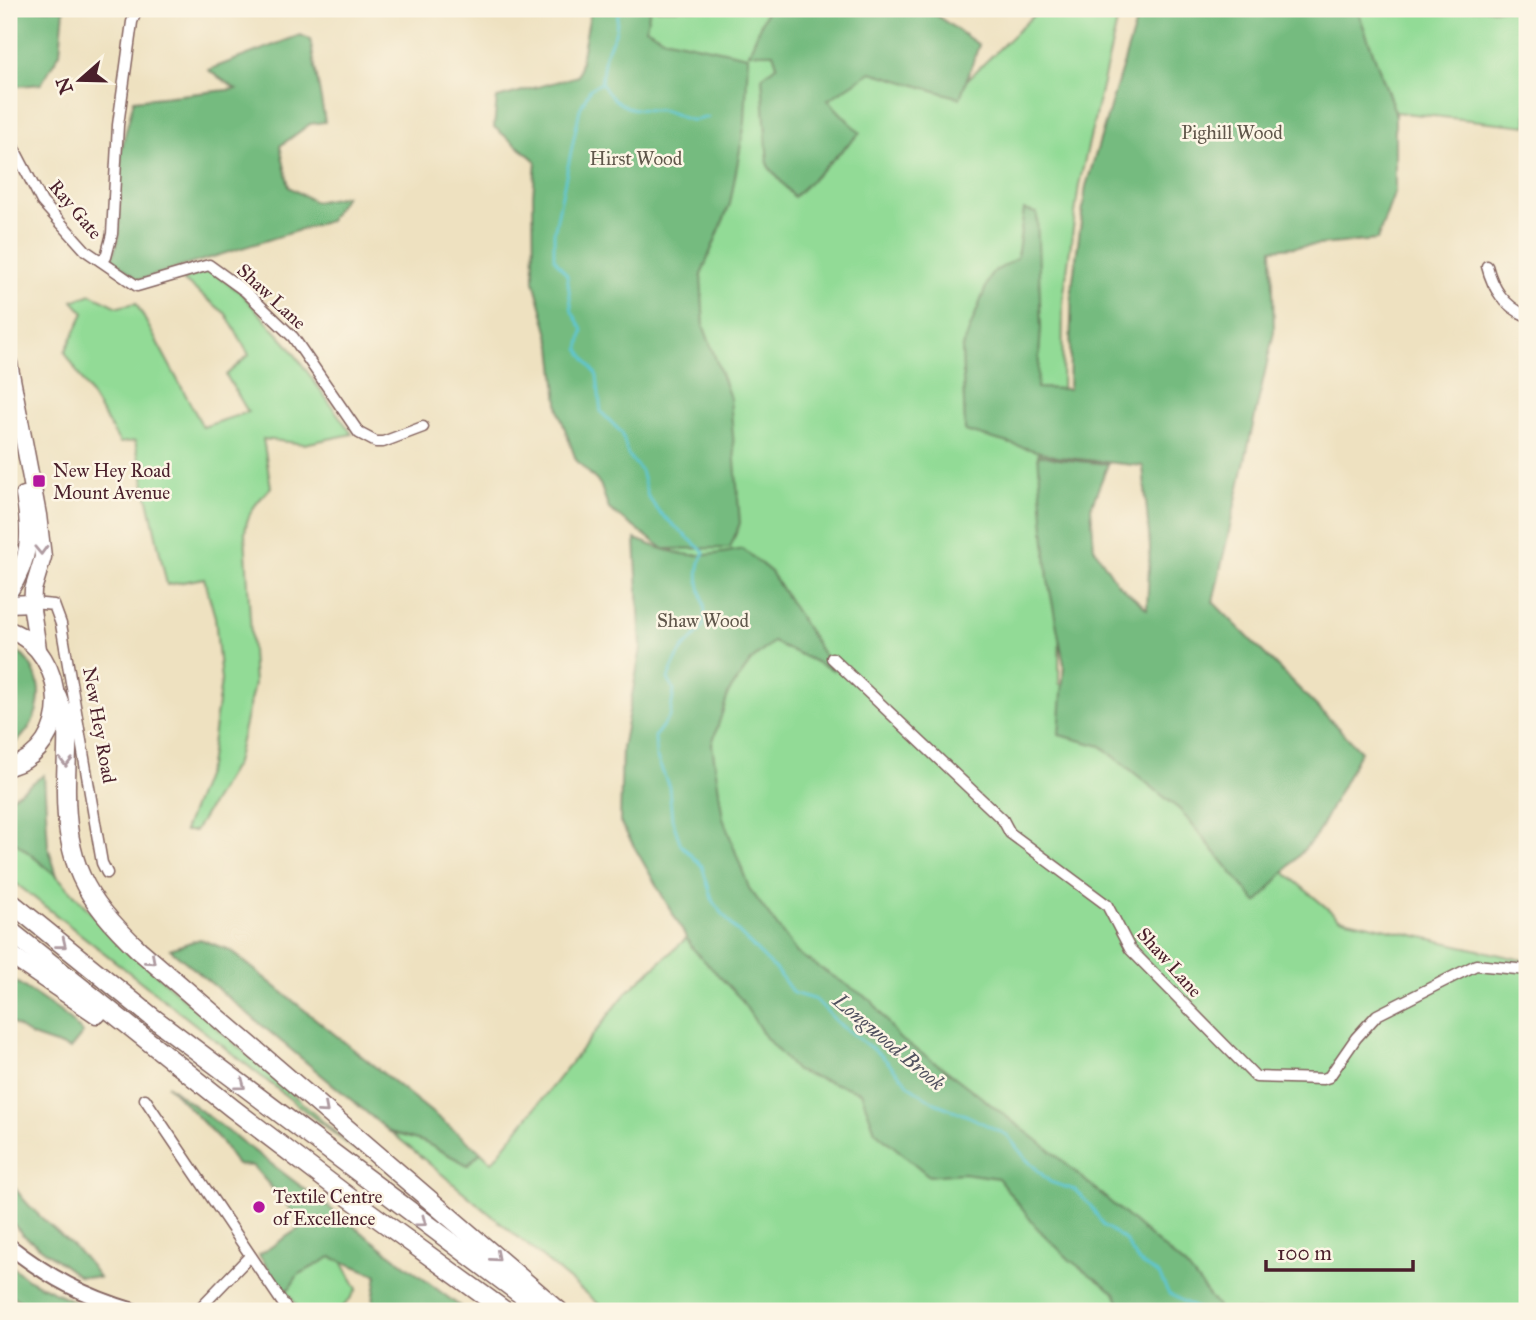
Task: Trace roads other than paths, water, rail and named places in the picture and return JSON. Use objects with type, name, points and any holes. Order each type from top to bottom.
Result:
[{"type":"highway","points":[[9,363],[38,515],[43,557],[32,603],[38,649]]},
{"type":"highway","points":[[9,416],[27,511],[28,547],[26,562],[9,593]]},
{"type":"highway","points":[[9,604],[32,603]]},
{"type":"highway","points":[[9,630],[38,649],[54,679],[67,724],[66,816],[69,841],[76,867],[100,910],[139,950],[559,1311]]},
{"type":"highway","points":[[10,767],[30,755],[44,740],[52,723],[57,696]]},
{"type":"highway","points":[[9,901],[152,1017],[543,1311]]},
{"type":"highway","points":[[9,930],[349,1198],[505,1311]]},
{"type":"highway","points":[[9,954],[232,1108]]},
{"type":"main road","points":[[9,1246],[41,1271],[77,1291],[134,1311]]},
{"type":"street","points":[[100,260],[106,257],[112,234],[118,125],[132,22],[137,9]]},
{"type":"street","name":"Ray Gate","points":[[9,139],[42,202],[86,251],[100,260]]},
{"type":"street","name":"Shaw Lane","points":[[100,260],[137,285],[209,265],[245,290],[293,337],[359,433],[376,442],[383,442],[423,427]]},
{"type":"street","points":[[1487,266],[1492,285],[1502,298],[1512,308],[1527,316]]},
{"type":"street","name":"New Hey Road","points":[[32,603],[54,605],[61,624],[102,863],[107,873]]},
{"type":"street","name":"Shaw Lane","points":[[832,658],[1003,820],[1010,834],[1107,905],[1130,949],[1256,1077],[1329,1077],[1356,1038],[1377,1015],[1476,965],[1527,970]]},
{"type":"street","points":[[145,1099],[288,1311]]},
{"type":"street","points":[[197,1311],[250,1256]]},
{"type":"waterway","name":"Longwood Brook","points":[[619,9],[615,34],[605,55],[601,83],[590,89],[580,109],[554,233],[554,258],[567,275],[572,312],[583,330],[579,349],[597,376],[601,412],[622,433],[628,455],[641,471],[648,497],[660,513],[704,552],[698,573],[705,613],[703,627],[681,652],[673,667],[668,679],[674,690],[670,716],[655,736],[656,756],[669,787],[672,819],[681,845],[702,866],[713,902],[734,928],[778,972],[793,993],[816,1000],[840,1025],[882,1056],[912,1088],[935,1103],[1007,1135],[1026,1159],[1050,1182],[1075,1190],[1090,1205],[1104,1226],[1124,1239],[1139,1262],[1159,1275],[1169,1294],[1202,1311]]},
{"type":"waterway","points":[[602,84],[614,99],[626,107],[663,110],[691,120],[708,117]]},
{"type":"place","name":"New Hey Road Mount Avenue","points":[[39,481]]},
{"type":"place","name":"Textile Centre of Excellence","points":[[259,1207]]},
{"type":"park label","name":"Pighill Wood","points":[[1232,132]]},
{"type":"park label","name":"Hirst Wood","points":[[636,158]]},
{"type":"park label","name":"Shaw Wood","points":[[703,620]]}]
